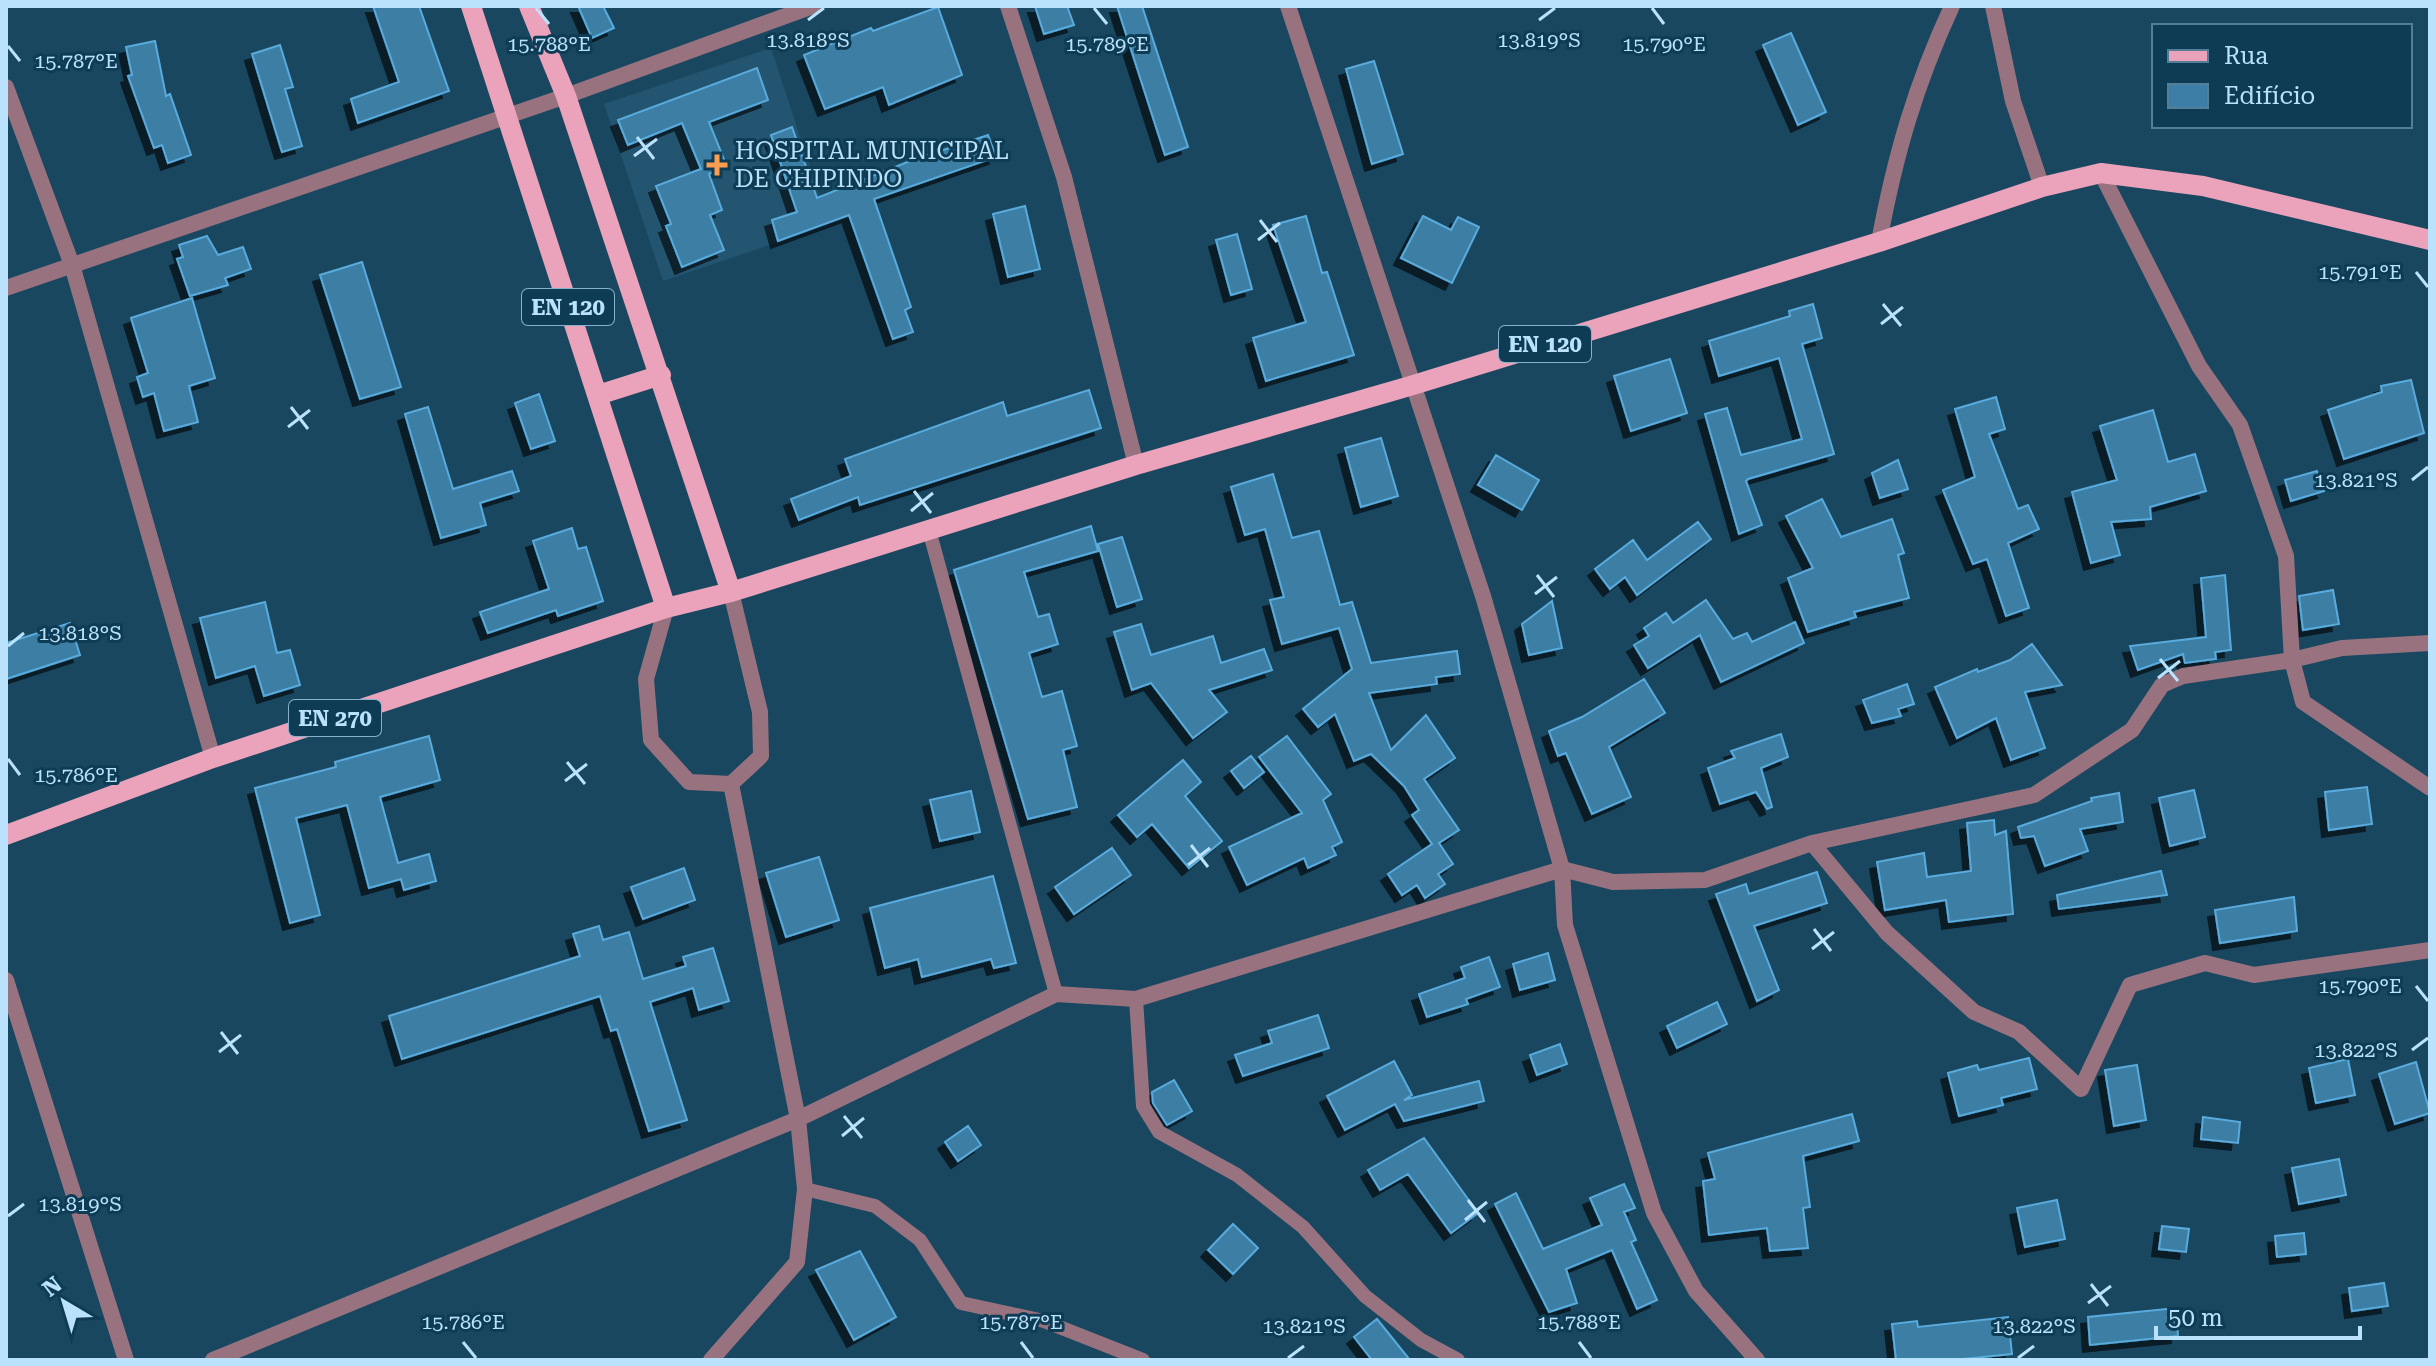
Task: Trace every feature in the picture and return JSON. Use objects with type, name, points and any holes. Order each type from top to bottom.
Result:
[{"type":"main road","name":"EN 120","points":[[471,6],[504,116],[666,608],[731,592],[1136,465],[1410,386],[1879,242],[2042,187],[2101,173],[2203,186],[2430,240]]},
{"type":"main road","name":"EN 120","points":[[529,6],[566,96],[731,592]]},
{"type":"main road","points":[[598,395],[661,375]]},
{"type":"main road","name":"EN 270","points":[[6,835],[213,758],[666,608]]},
{"type":"street","points":[[6,288],[566,96],[813,6]]},
{"type":"street","points":[[1008,6],[1064,177],[1136,465]]},
{"type":"street","points":[[1288,6],[1410,386],[1483,596],[1562,869],[1565,925],[1654,1213],[1696,1291],[1757,1360]]},
{"type":"street","points":[[1879,242],[1896,151],[1927,59],[1952,6]]},
{"type":"street","points":[[1993,6],[2013,101],[2042,187]]},
{"type":"street","points":[[6,87],[72,265],[213,758]]},
{"type":"street","points":[[2101,173],[2199,366],[2240,425],[2286,556],[2292,660],[2303,702],[2430,788]]},
{"type":"street","points":[[666,608],[646,679],[651,740],[689,782],[731,784],[761,756],[760,712],[731,592]]},
{"type":"street","points":[[213,1360],[798,1119],[1056,994],[1136,999],[1562,869],[1613,882],[1705,880],[1812,843],[2034,795],[2132,730],[2162,685],[2183,676],[2292,660],[2342,648],[2430,643]]},
{"type":"street","points":[[711,1360],[797,1262],[805,1189],[798,1119],[731,784]]},
{"type":"street","points":[[1812,843],[1887,933],[1974,1012],[2019,1032],[2081,1089],[2130,985],[2205,963],[2254,975],[2430,950]]},
{"type":"street","points":[[6,980],[126,1360]]},
{"type":"lane","points":[[929,530],[1056,994]]},
{"type":"lane","points":[[1136,999],[1143,1106],[1159,1132],[1237,1175],[1303,1227],[1365,1296],[1421,1340],[1458,1360]]},
{"type":"lane","points":[[805,1189],[875,1206],[920,1240],[961,1303],[1044,1321],[1143,1360]]},
{"type":"shaded area","name":"HOSPITAL MUNICIPAL DE CHIPINDO","points":[[771,48],[829,225],[663,281],[604,104]]},
{"type":"building","points":[[373,6],[419,6],[449,91],[358,123],[351,99],[399,82]]},
{"type":"building","points":[[578,6],[603,6],[614,28],[592,38]]},
{"type":"building","points":[[1035,6],[1067,6],[1074,25],[1044,34]]},
{"type":"building","points":[[1117,6],[1142,6],[1188,147],[1165,155]]},
{"type":"building","points":[[938,7],[962,75],[889,105],[883,87],[825,109],[804,55],[871,28],[873,31]]},
{"type":"building","points":[[1791,33],[1826,112],[1798,125],[1763,45]]},
{"type":"building","points":[[155,41],[166,96],[170,94],[191,155],[168,163],[162,145],[154,148],[128,76],[132,75],[126,47]]},
{"type":"building","points":[[280,45],[293,87],[285,89],[302,146],[282,152],[252,54]]},
{"type":"building","points":[[1374,61],[1403,154],[1372,164],[1346,69]]},
{"type":"building","points":[[757,68],[768,100],[709,122],[727,167],[709,174],[722,210],[710,215],[724,250],[682,267],[666,226],[671,224],[656,186],[701,169],[682,123],[628,145],[618,120]]},
{"type":"building","points":[[792,127],[817,198],[910,161],[988,135],[996,157],[874,199],[911,307],[905,310],[913,332],[893,339],[849,215],[778,241],[772,220],[797,212],[771,135]]},
{"type":"building","points":[[1025,206],[1040,269],[1008,277],[993,214]]},
{"type":"building","points":[[1306,216],[1322,273],[1327,272],[1354,355],[1266,381],[1253,338],[1306,322],[1273,225]]},
{"type":"building","points":[[1423,216],[1451,230],[1458,217],[1479,227],[1452,283],[1401,258]]},
{"type":"building","points":[[1237,234],[1252,289],[1231,295],[1216,240]]},
{"type":"building","points":[[207,236],[218,255],[243,247],[251,269],[225,278],[228,285],[190,296],[177,259],[183,257],[179,245]]},
{"type":"building","points":[[362,262],[401,387],[360,399],[320,275]]},
{"type":"building","points":[[192,298],[215,378],[189,386],[198,422],[164,431],[154,393],[143,397],[137,377],[148,373],[131,318]]},
{"type":"building","points":[[1813,304],[1822,338],[1802,344],[1834,454],[1748,479],[1746,481],[1762,525],[1739,534],[1705,414],[1727,408],[1741,455],[1802,439],[1779,358],[1719,376],[1709,341],[1790,316],[1789,311]]},
{"type":"building","points":[[1670,359],[1687,413],[1631,431],[1614,376]]},
{"type":"building","points":[[2411,380],[2424,433],[2344,459],[2328,410],[2382,392],[2381,386]]},
{"type":"building","points":[[1089,390],[1101,428],[860,505],[858,497],[799,520],[791,499],[851,476],[845,459],[1003,402],[1007,416]]},
{"type":"building","points":[[539,394],[555,441],[531,449],[515,403]]},
{"type":"building","points":[[1996,397],[2005,429],[1989,434],[2018,509],[2028,505],[2039,529],[2008,543],[2029,608],[2006,616],[1987,559],[1973,564],[1943,490],[1975,477],[1955,409]]},
{"type":"building","points":[[428,407],[453,489],[512,471],[519,491],[480,503],[486,525],[441,538],[405,414]]},
{"type":"building","points":[[2153,410],[2168,462],[2195,454],[2206,491],[2150,507],[2151,519],[2111,522],[2120,555],[2091,563],[2072,492],[2117,480],[2100,426]]},
{"type":"building","points":[[1381,438],[1398,496],[1361,507],[1345,448]]},
{"type":"building","points":[[1496,455],[1539,480],[1522,510],[1478,485]]},
{"type":"building","points":[[1898,460],[1908,489],[1880,498],[1872,473]]},
{"type":"building","points":[[2317,471],[2324,491],[2291,501],[2285,480]]},
{"type":"building","points":[[1273,474],[1292,538],[1319,531],[1340,605],[1352,602],[1371,663],[1457,651],[1460,674],[1436,677],[1437,684],[1369,693],[1391,750],[1426,715],[1455,758],[1424,779],[1459,830],[1439,843],[1453,864],[1438,874],[1445,884],[1425,898],[1417,885],[1402,895],[1388,874],[1432,844],[1412,815],[1419,810],[1404,786],[1371,754],[1354,761],[1335,714],[1318,727],[1303,709],[1352,669],[1339,628],[1282,644],[1270,600],[1284,597],[1265,529],[1245,535],[1231,487]]},
{"type":"building","points":[[1822,499],[1841,537],[1892,519],[1904,553],[1898,555],[1909,598],[1854,612],[1856,617],[1808,632],[1788,578],[1813,568],[1786,516]]},
{"type":"building","points":[[1698,522],[1711,539],[1637,595],[1625,577],[1610,589],[1595,569],[1633,540],[1647,560]]},
{"type":"building","points":[[1091,526],[1098,551],[1024,572],[1038,617],[1049,614],[1058,644],[1029,653],[1042,697],[1062,691],[1077,746],[1063,750],[1077,807],[1028,819],[954,570]]},
{"type":"building","points":[[572,528],[578,549],[586,547],[603,601],[558,616],[556,610],[488,633],[480,612],[549,589],[533,541]]},
{"type":"building","points":[[1122,537],[1142,599],[1117,607],[1098,544]]},
{"type":"building","points":[[2225,575],[2231,650],[2215,652],[2216,659],[2185,663],[2183,654],[2138,670],[2130,646],[2206,637],[2201,578]]},
{"type":"building","points":[[2333,590],[2339,624],[2303,630],[2299,596]]},
{"type":"building","points":[[1706,600],[1733,639],[1747,633],[1752,642],[1795,622],[1804,643],[1721,682],[1700,635],[1648,668],[1634,645],[1649,636],[1644,628],[1666,613],[1673,623]]},
{"type":"building","points":[[1552,601],[1562,648],[1529,655],[1522,624]]},
{"type":"building","points":[[265,602],[277,653],[290,650],[300,685],[264,696],[255,666],[216,678],[200,618]]},
{"type":"building","points":[[70,623],[80,655],[6,679],[6,643]]},
{"type":"building","points":[[1141,624],[1151,655],[1213,636],[1221,663],[1264,649],[1272,670],[1209,690],[1227,712],[1193,738],[1151,683],[1132,690],[1114,632]]},
{"type":"building","points":[[2032,644],[2062,685],[2025,692],[2045,748],[2011,760],[1996,718],[1957,738],[1935,687],[1977,669],[1978,672],[2010,660]]},
{"type":"building","points":[[1644,679],[1665,713],[1609,747],[1631,797],[1592,814],[1566,753],[1558,756],[1549,731],[1582,717]]},
{"type":"building","points":[[1907,684],[1914,704],[1898,709],[1901,716],[1872,723],[1863,700]]},
{"type":"building","points":[[1781,734],[1788,757],[1761,768],[1772,807],[1767,809],[1756,792],[1720,804],[1708,768],[1735,758],[1731,751]]},
{"type":"building","points":[[429,736],[440,780],[380,797],[398,863],[429,854],[436,881],[404,890],[401,879],[369,888],[347,805],[296,818],[320,915],[290,923],[255,788],[336,767],[335,762]]},
{"type":"building","points":[[1287,736],[1331,794],[1323,800],[1342,842],[1332,847],[1336,855],[1308,868],[1304,858],[1247,885],[1229,847],[1302,813],[1259,757]]},
{"type":"building","points":[[1251,756],[1264,772],[1244,788],[1231,771]]},
{"type":"building","points":[[1183,760],[1201,782],[1185,796],[1222,841],[1189,868],[1152,824],[1137,837],[1118,815]]},
{"type":"building","points":[[2367,787],[2372,824],[2329,830],[2325,792]]},
{"type":"building","points":[[2194,790],[2205,837],[2170,846],[2159,798]]},
{"type":"building","points":[[971,791],[980,832],[940,841],[930,800]]},
{"type":"building","points":[[2119,793],[2123,822],[2080,829],[2088,851],[2045,866],[2034,836],[2021,838],[2018,827],[2092,801],[2091,798]]},
{"type":"building","points":[[1994,820],[1995,835],[2006,831],[2013,914],[1949,922],[1946,900],[1885,910],[1877,862],[1924,853],[1927,877],[1971,871],[1967,823]]},
{"type":"building","points":[[1112,848],[1131,875],[1074,914],[1055,887]]},
{"type":"building","points":[[819,857],[839,920],[786,937],[766,873]]},
{"type":"building","points":[[684,868],[695,900],[643,919],[631,887]]},
{"type":"building","points":[[2161,871],[2167,895],[2059,909],[2057,895]]},
{"type":"building","points":[[1817,872],[1827,903],[1754,926],[1779,990],[1757,1001],[1716,894],[1746,884],[1749,894]]},
{"type":"building","points":[[993,876],[1016,963],[994,968],[991,959],[922,977],[918,959],[885,968],[870,908]]},
{"type":"building","points":[[2294,897],[2297,931],[2220,943],[2215,910]]},
{"type":"building","points":[[599,926],[603,940],[629,932],[643,979],[686,966],[683,957],[713,948],[729,1001],[699,1010],[693,988],[650,1002],[687,1120],[649,1131],[617,1029],[611,1031],[600,996],[402,1059],[389,1016],[580,956],[573,934]]},
{"type":"building","points":[[1548,953],[1555,980],[1520,990],[1513,964]]},
{"type":"building","points":[[1489,957],[1500,987],[1466,999],[1468,1004],[1427,1017],[1419,994],[1465,978],[1461,967]]},
{"type":"building","points":[[1717,1002],[1727,1024],[1677,1048],[1667,1026]]},
{"type":"building","points":[[1318,1015],[1329,1048],[1243,1076],[1235,1055],[1272,1043],[1268,1031]]},
{"type":"building","points":[[1560,1044],[1567,1064],[1537,1075],[1530,1055]]},
{"type":"building","points":[[2029,1058],[2037,1089],[2001,1098],[2003,1105],[1959,1116],[1948,1073],[1977,1065],[1979,1070]]},
{"type":"building","points":[[2348,1059],[2355,1095],[2316,1103],[2309,1068]]},
{"type":"building","points":[[1394,1061],[1412,1095],[1404,1100],[1479,1081],[1484,1101],[1404,1121],[1395,1104],[1345,1130],[1327,1096]]},
{"type":"building","points":[[2416,1062],[2430,1113],[2395,1124],[2379,1074]]},
{"type":"building","points":[[2137,1065],[2146,1120],[2114,1126],[2105,1070]]},
{"type":"building","points":[[1174,1080],[1192,1111],[1167,1125],[1153,1103],[1152,1092]]},
{"type":"building","points":[[1852,1114],[1859,1141],[1803,1156],[1810,1207],[1803,1208],[1808,1248],[1770,1251],[1767,1228],[1709,1235],[1703,1181],[1715,1179],[1708,1153]]},
{"type":"building","points":[[2203,1117],[2240,1122],[2238,1143],[2201,1139]]},
{"type":"building","points":[[968,1126],[981,1145],[958,1161],[945,1142]]},
{"type":"building","points":[[1424,1138],[1478,1213],[1451,1233],[1408,1174],[1380,1190],[1368,1170]]},
{"type":"building","points":[[2339,1159],[2346,1195],[2299,1204],[2292,1168]]},
{"type":"building","points":[[1624,1184],[1635,1208],[1624,1212],[1636,1240],[1631,1242],[1657,1300],[1637,1309],[1612,1250],[1566,1269],[1577,1303],[1549,1312],[1495,1204],[1516,1193],[1543,1249],[1602,1225],[1590,1198]]},
{"type":"building","points":[[2057,1200],[2065,1239],[2025,1247],[2017,1208]]},
{"type":"building","points":[[1233,1224],[1258,1248],[1233,1274],[1208,1250]]},
{"type":"building","points":[[2162,1226],[2189,1229],[2186,1252],[2159,1249]]},
{"type":"building","points":[[2304,1233],[2306,1254],[2277,1257],[2275,1236]]},
{"type":"building","points":[[860,1251],[896,1317],[854,1340],[816,1270]]},
{"type":"building","points":[[2384,1283],[2388,1306],[2352,1311],[2349,1288]]},
{"type":"building","points":[[2176,1308],[2178,1336],[2090,1345],[2088,1317]]},
{"type":"building","points":[[2008,1317],[2012,1354],[1953,1360],[1896,1360],[1892,1324],[1917,1321],[1918,1327]]},
{"type":"building","points":[[1377,1319],[1410,1360],[1372,1360],[1354,1337]]},
{"type":"place","name":"HOSPITAL MUNICIPAL DE CHIPINDO","points":[[717,165]]}]
